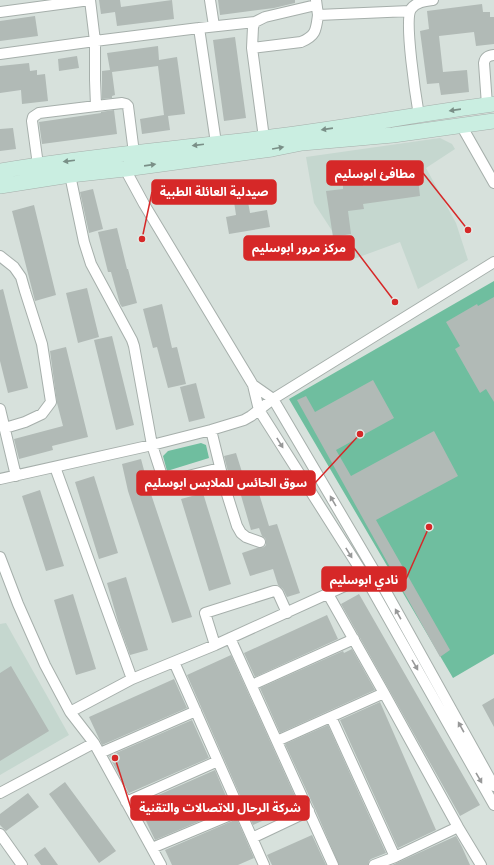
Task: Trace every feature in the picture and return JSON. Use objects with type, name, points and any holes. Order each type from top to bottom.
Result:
[{"type":"main road","points":[[0,186],[70,175],[272,149],[392,128],[419,116],[491,105]]},
{"type":"main road","points":[[0,171],[38,165],[264,138],[392,128],[461,125],[494,120]]},
{"type":"street","points":[[0,12],[90,0],[94,41],[96,106]]},
{"type":"street","points":[[210,0],[214,26]]},
{"type":"street","points":[[419,116],[409,34],[410,11],[418,3],[429,0]]},
{"type":"street","points":[[0,54],[255,22],[265,17],[317,7],[410,11]]},
{"type":"street","points":[[252,48],[308,40],[314,35],[316,28],[317,7]]},
{"type":"street","points":[[255,22],[253,27],[252,48],[264,138]]},
{"type":"street","points":[[199,28],[216,143]]},
{"type":"street","points":[[491,105],[484,63],[488,56],[494,56]]},
{"type":"street","points":[[38,165],[32,121],[33,117],[39,114],[96,106],[122,103],[128,106],[134,153]]},
{"type":"street","points":[[461,125],[494,183]]},
{"type":"street","points":[[125,169],[144,204],[253,385],[259,410],[364,577],[494,805]]},
{"type":"street","points":[[70,175],[84,242],[91,264],[134,346],[152,445],[164,482],[220,468]]},
{"type":"street","points":[[0,256],[14,267],[21,277],[42,344],[50,402],[42,414],[25,422],[5,428]]},
{"type":"street","points":[[0,479],[152,445],[244,420],[273,399],[494,262]]},
{"type":"street","points":[[253,385],[273,399],[375,572],[494,786]]},
{"type":"street","points":[[0,409],[16,476]]},
{"type":"street","points":[[211,430],[226,491],[241,533],[246,537],[260,542]]},
{"type":"street","points":[[55,467],[132,679]]},
{"type":"street","points":[[0,557],[18,604],[45,665],[70,712],[100,753],[161,865]]},
{"type":"street","points":[[70,712],[132,679],[215,645],[375,572]]},
{"type":"street","points":[[215,645],[205,613],[276,591],[286,613]]},
{"type":"street","points":[[328,594],[458,827],[481,865]]},
{"type":"street","points":[[230,638],[333,865]]},
{"type":"street","points":[[252,685],[354,639]]},
{"type":"street","points":[[174,662],[252,838],[261,864]]},
{"type":"street","points":[[277,741],[384,692]]},
{"type":"street","points":[[100,753],[196,711]]},
{"type":"street","points":[[331,717],[395,857]]},
{"type":"street","points":[[0,793],[94,743]]},
{"type":"street","points":[[126,802],[218,761]]},
{"type":"street","points":[[152,848],[240,811]]},
{"type":"street","points":[[252,838],[309,812]]},
{"type":"street","points":[[374,865],[395,857],[458,827]]},
{"type":"street","points":[[0,834],[22,865]]},
{"type":"shaded area","points":[[440,138],[452,144],[455,149],[426,168],[456,223],[468,260],[418,289],[400,242],[351,260],[314,203],[306,157]]},
{"type":"shaded area","points":[[6,623],[69,735],[0,775],[0,624]]},
{"type":"green space","points":[[494,281],[494,654],[453,678],[289,399]]},
{"type":"green space","points":[[201,443],[206,445],[209,458],[167,471],[163,456],[168,451]]},
{"type":"building","points":[[99,0],[120,0],[121,7],[172,0],[174,19],[117,26],[115,12],[101,14]]},
{"type":"building","points":[[218,0],[295,0],[295,3],[274,8],[220,15]]},
{"type":"building","points":[[482,4],[483,12],[490,12],[490,17],[494,17],[494,44],[476,46],[474,32],[439,36],[443,72],[467,70],[469,92],[441,95],[439,83],[427,84],[420,31],[429,29],[427,11]]},
{"type":"building","points":[[35,16],[38,36],[0,41],[0,21]]},
{"type":"building","points":[[235,37],[246,118],[224,121],[213,40]]},
{"type":"building","points":[[158,46],[159,60],[177,57],[185,114],[168,116],[170,130],[142,134],[140,119],[164,115],[158,66],[112,72],[115,95],[112,96],[112,98],[102,99],[102,71],[110,70],[107,53]]},
{"type":"building","points":[[77,56],[79,68],[59,71],[58,59]]},
{"type":"building","points":[[29,63],[30,71],[37,70],[37,75],[45,74],[48,101],[22,104],[21,90],[0,93],[0,66]]},
{"type":"building","points":[[114,110],[117,134],[42,144],[39,122]]},
{"type":"building","points":[[13,128],[16,149],[0,151],[0,129]]},
{"type":"building","points":[[418,179],[420,196],[363,204],[364,209],[348,211],[351,234],[333,237],[326,191],[343,189],[343,185],[363,183],[363,186]]},
{"type":"building","points":[[245,185],[250,213],[267,210],[270,227],[229,234],[226,217],[236,215],[232,188]]},
{"type":"building","points":[[93,189],[103,229],[89,233],[80,192]]},
{"type":"building","points":[[34,205],[56,295],[35,301],[12,211]]},
{"type":"building","points":[[117,228],[137,303],[122,307],[111,272],[108,272],[98,232]]},
{"type":"building","points":[[87,288],[99,337],[78,343],[66,293]]},
{"type":"building","points":[[3,289],[28,388],[8,393],[0,361],[0,290]]},
{"type":"building","points":[[494,297],[494,402],[486,389],[480,393],[455,349],[460,346],[446,322],[477,304],[478,306]]},
{"type":"building","points":[[162,304],[172,348],[177,347],[186,384],[168,388],[157,347],[153,348],[143,309]]},
{"type":"building","points":[[112,336],[134,425],[116,430],[94,340]]},
{"type":"building","points":[[66,347],[88,437],[52,446],[53,450],[19,459],[14,439],[63,426],[57,403],[50,351]]},
{"type":"building","points":[[373,380],[394,418],[336,450],[351,476],[434,431],[458,476],[376,520],[450,650],[440,657],[297,400],[306,396],[315,412]]},
{"type":"building","points":[[196,383],[205,418],[189,422],[180,387]]},
{"type":"building","points":[[236,453],[247,488],[233,492],[224,456]]},
{"type":"building","points":[[141,459],[148,485],[192,617],[172,623],[128,491],[122,464]]},
{"type":"building","points":[[94,476],[118,553],[99,559],[75,482]]},
{"type":"building","points":[[257,487],[269,526],[277,524],[300,593],[287,597],[283,589],[278,585],[273,569],[250,576],[242,553],[264,547],[266,545],[266,541],[259,528],[251,530],[240,492]]},
{"type":"building","points":[[40,490],[64,566],[46,571],[22,496]]},
{"type":"building","points":[[203,493],[231,584],[209,591],[181,499]]},
{"type":"building","points":[[126,577],[148,650],[130,655],[119,625],[107,583]]},
{"type":"building","points":[[73,594],[96,669],[76,675],[54,600]]},
{"type":"building","points":[[359,594],[480,805],[460,816],[341,604]]},
{"type":"building","points":[[327,615],[338,639],[255,677],[244,653]]},
{"type":"building","points":[[352,649],[375,690],[280,733],[260,688],[343,651],[344,653]]},
{"type":"building","points":[[231,655],[299,805],[253,825],[187,675]]},
{"type":"building","points":[[11,666],[49,731],[0,761],[0,673]]},
{"type":"building","points":[[174,679],[187,708],[102,745],[89,717]]},
{"type":"building","points":[[494,698],[494,727],[482,705]]},
{"type":"building","points":[[380,702],[436,830],[398,848],[340,720]]},
{"type":"building","points":[[192,720],[209,758],[129,793],[109,756]]},
{"type":"building","points":[[328,725],[386,853],[371,859],[368,865],[339,865],[285,744]]},
{"type":"building","points":[[215,770],[231,808],[155,840],[138,804]]},
{"type":"building","points":[[65,782],[116,851],[99,863],[49,794]]},
{"type":"building","points":[[28,793],[39,807],[6,831],[0,825],[0,814]]},
{"type":"building","points":[[237,819],[254,858],[238,865],[172,865],[165,850]]},
{"type":"building","points":[[312,835],[326,865],[272,865],[267,855]]},
{"type":"building","points":[[456,836],[470,865],[392,865]]},
{"type":"building","points":[[45,847],[58,865],[41,865],[34,855]]},
{"type":"place","name":"مطافئ ابوسليم","points":[[468,230]]},
{"type":"place","name":"صيدلية العائلة الطبية","points":[[142,239]]},
{"type":"place","name":"مركز مرور ابوسليم","points":[[395,302]]},
{"type":"place","name":"سوق الحائس للملابس ابوسليم","points":[[360,434]]},
{"type":"place","name":"نادي ابوسليم","points":[[429,527]]},
{"type":"place","name":"شركة الرحال للاتصالات والتقنية","points":[[115,758]]}]
